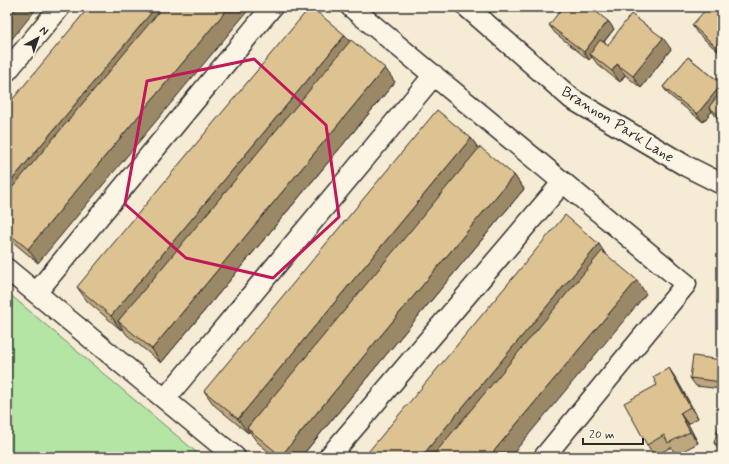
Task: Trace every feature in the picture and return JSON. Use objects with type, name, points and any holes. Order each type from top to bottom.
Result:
[{"type":"street","points":[[7,70],[60,7]]},
{"type":"street","points":[[36,293],[272,7]]},
{"type":"street","points":[[352,7],[686,284],[544,457]]},
{"type":"street","name":"Brannon Park Lane","points":[[466,7],[572,99],[686,166],[722,184]]},
{"type":"street","points":[[165,400],[434,75]]},
{"type":"street","points":[[329,457],[563,182]]},
{"type":"street","points":[[7,269],[234,457]]},
{"type":"highlighted area","points":[[254,59],[326,125],[339,217],[273,278],[186,258],[125,204],[147,81]]},
{"type":"green space","points":[[7,292],[202,457],[7,457]]},
{"type":"building","points":[[7,7],[17,7],[7,19]]},
{"type":"building","points":[[89,7],[156,7],[7,186],[7,106]]},
{"type":"building","points":[[163,7],[229,7],[28,249],[7,232],[7,194]]},
{"type":"building","points":[[310,7],[345,35],[111,316],[77,287]]},
{"type":"building","points":[[563,7],[590,7],[608,21],[584,52],[549,25]]},
{"type":"building","points":[[708,7],[719,7],[722,10],[722,39],[715,46],[692,25]]},
{"type":"building","points":[[631,14],[663,38],[633,76],[617,64],[612,71],[590,54],[600,40],[608,45]]},
{"type":"building","points":[[351,40],[385,68],[152,349],[118,321]]},
{"type":"building","points":[[688,57],[722,84],[697,114],[663,87]]},
{"type":"building","points":[[722,90],[722,118],[709,107]]},
{"type":"building","points":[[437,110],[471,138],[238,419],[204,391]]},
{"type":"building","points":[[480,147],[514,175],[281,456],[247,428]]},
{"type":"building","points":[[565,215],[599,244],[421,457],[364,457]]},
{"type":"building","points":[[602,251],[637,280],[489,457],[432,457]]},
{"type":"building","points":[[722,296],[722,307],[717,302]]},
{"type":"building","points":[[693,356],[722,360],[722,382],[690,378]]},
{"type":"building","points":[[669,368],[690,407],[680,413],[690,432],[668,443],[664,435],[647,445],[624,403],[657,385],[653,377]]},
{"type":"building","points":[[722,416],[722,446],[714,443]]}]
